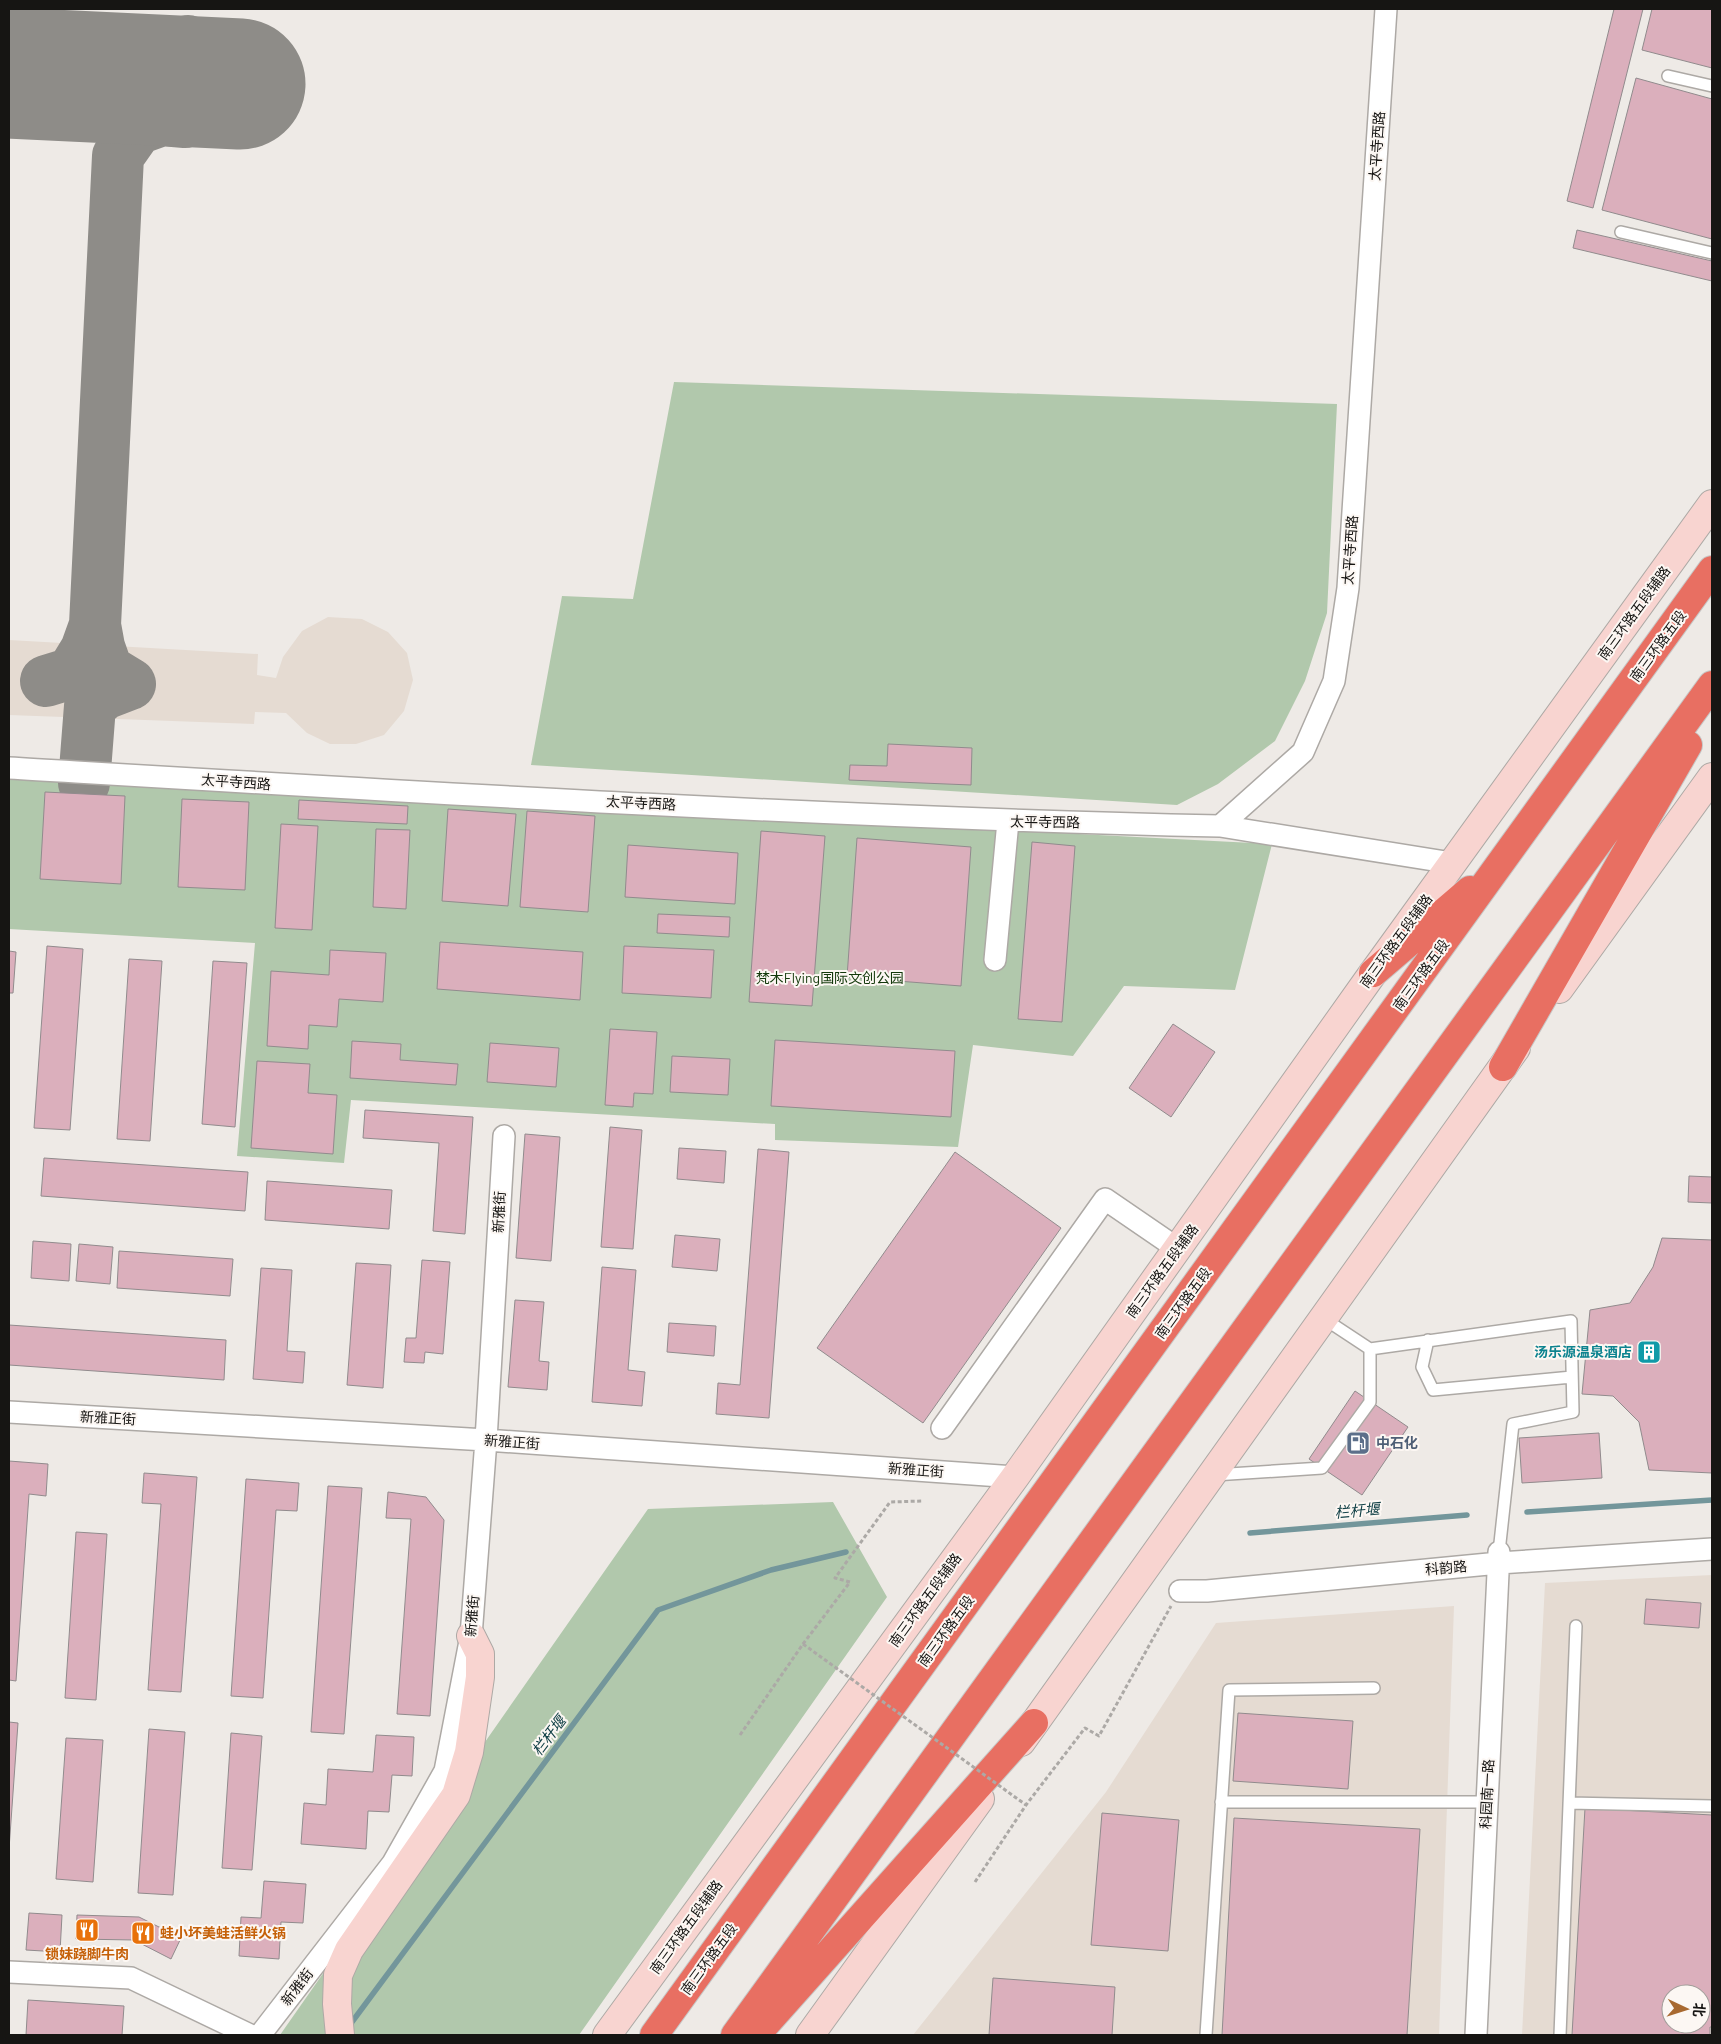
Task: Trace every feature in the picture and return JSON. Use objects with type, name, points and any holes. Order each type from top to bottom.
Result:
[{"type":"highway","name":"南三环路五段","points":[[654,2035],[1712,570]]},
{"type":"highway","points":[[735,2035],[1712,685]]},
{"type":"highway","points":[[1503,1067],[1712,702]]},
{"type":"highway","points":[[1373,973],[1503,861]]},
{"type":"highway","points":[[756,2035],[1034,1723]]},
{"type":"main road","name":"南三环路五段辅路","points":[[607,2035],[1015,1477],[1373,973],[1712,504]]},
{"type":"main road","points":[[810,2035],[1712,776]]},
{"type":"main road","points":[[340,2035],[337,2004],[338,1975],[349,1950],[456,1795],[469,1752],[480,1677],[480,1654],[471,1636]]},
{"type":"street","name":"太平寺西路","points":[[9,768],[285,785],[1008,821],[1220,826],[1303,752],[1334,681],[1348,588],[1386,9]]},
{"type":"street","points":[[995,960],[1008,821]]},
{"type":"street","points":[[1220,826],[1452,864]]},
{"type":"street","name":"新雅街","points":[[260,2035],[393,1863],[445,1771],[471,1636],[486,1440],[504,1136]]},
{"type":"street","points":[[942,1428],[1105,1199],[1178,1249]]},
{"type":"street","name":"新雅正街","points":[[9,1412],[486,1440],[1015,1477]]},
{"type":"street","name":"科韵路","points":[[1180,1590],[1207,1591],[1499,1558],[1712,1549]]},
{"type":"street","name":"科园南一路","points":[[1476,2035],[1499,1558]]},
{"type":"street","points":[[9,1972],[131,1978],[250,2035]]},
{"type":"lane","points":[[1668,76],[1712,86]]},
{"type":"lane","points":[[1621,232],[1712,253]]},
{"type":"lane","points":[[1323,1318],[1370,1349],[1571,1320],[1572,1412],[1513,1424],[1499,1558]]},
{"type":"lane","points":[[1428,1340],[1422,1367],[1433,1390],[1572,1377]]},
{"type":"lane","points":[[1212,1475],[1322,1468],[1370,1402],[1370,1349]]},
{"type":"lane","points":[[1560,2035],[1576,1626]]},
{"type":"lane","points":[[1206,2035],[1229,1690],[1374,1688]]},
{"type":"lane","points":[[1221,1802],[1486,1802]]},
{"type":"lane","points":[[1569,1803],[1712,1806]]},
{"type":"path","points":[[740,1736],[803,1644],[850,1582],[835,1578],[890,1502],[923,1501]]},
{"type":"path","points":[[975,1882],[1026,1805],[1085,1728],[1099,1736],[1180,1590]]},
{"type":"path","points":[[803,1644],[1026,1805]]},
{"type":"shaded area","points":[[328,617],[362,619],[388,632],[407,653],[413,680],[404,711],[384,735],[356,744],[330,744],[307,733],[286,713],[255,712],[254,724],[9,715],[9,640],[258,654],[257,675],[276,678],[283,657],[302,631]]},
{"type":"shaded area","points":[[1712,1575],[1712,2035],[1522,2035],[1545,1583]]},
{"type":"shaded area","points":[[1454,1606],[1439,2035],[913,2035],[1106,1792],[1216,1623]]},
{"type":"green space","points":[[674,382],[1337,404],[1327,613],[1305,681],[1275,741],[1218,784],[1177,805],[531,765],[562,596],[633,599]]},
{"type":"green space","name":"梵木Flying国际文创公园","points":[[9,779],[1272,844],[1235,990],[1124,986],[1073,1056],[973,1045],[958,1147],[775,1140],[775,1124],[351,1100],[344,1163],[237,1156],[255,943],[9,929]]},
{"type":"green space","points":[[833,1502],[887,1597],[579,2035],[280,2035],[648,1509]]},
{"type":"building","points":[[1614,9],[1643,9],[1593,208],[1567,201]]},
{"type":"building","points":[[1652,9],[1712,9],[1712,68],[1642,50]]},
{"type":"building","points":[[1636,78],[1712,99],[1712,239],[1602,210]]},
{"type":"building","points":[[1577,230],[1712,261],[1712,281],[1573,248]]},
{"type":"building","points":[[888,744],[972,748],[971,785],[849,780],[850,765],[887,766]]},
{"type":"building","points":[[45,792],[125,796],[121,884],[40,879]]},
{"type":"building","points":[[182,799],[249,802],[245,890],[178,887]]},
{"type":"building","points":[[299,800],[408,806],[407,824],[298,819]]},
{"type":"building","points":[[448,809],[516,814],[508,906],[442,901]]},
{"type":"building","points":[[527,811],[595,816],[588,912],[520,907]]},
{"type":"building","points":[[281,824],[318,826],[312,930],[275,928]]},
{"type":"building","points":[[376,829],[410,830],[406,909],[373,907]]},
{"type":"building","points":[[761,831],[825,836],[812,1006],[749,1002]]},
{"type":"building","points":[[857,838],[971,847],[961,986],[847,977]]},
{"type":"building","points":[[1032,842],[1075,846],[1062,1022],[1018,1019]]},
{"type":"building","points":[[628,845],[738,853],[735,904],[625,897]]},
{"type":"building","points":[[658,914],[730,917],[729,937],[657,933]]},
{"type":"building","points":[[440,942],[583,952],[580,1000],[437,989]]},
{"type":"building","points":[[47,946],[83,949],[70,1130],[34,1128]]},
{"type":"building","points":[[624,946],[714,950],[711,998],[622,993]]},
{"type":"building","points":[[330,950],[386,953],[383,1002],[339,999],[337,1027],[309,1025],[308,1049],[267,1046],[271,971],[329,975]]},
{"type":"building","points":[[9,951],[16,952],[13,993],[9,993]]},
{"type":"building","points":[[129,959],[162,961],[150,1141],[117,1139]]},
{"type":"building","points":[[213,961],[247,963],[235,1127],[202,1124]]},
{"type":"building","points":[[1173,1024],[1215,1052],[1171,1117],[1129,1088]]},
{"type":"building","points":[[610,1029],[657,1032],[653,1094],[634,1093],[633,1107],[605,1105]]},
{"type":"building","points":[[775,1040],[955,1051],[951,1117],[771,1106]]},
{"type":"building","points":[[352,1041],[401,1044],[400,1060],[458,1064],[456,1085],[350,1078]]},
{"type":"building","points":[[490,1043],[559,1048],[556,1087],[487,1082]]},
{"type":"building","points":[[672,1056],[730,1059],[728,1095],[670,1092]]},
{"type":"building","points":[[257,1061],[310,1064],[308,1093],[337,1095],[333,1154],[251,1148]]},
{"type":"building","points":[[365,1110],[473,1117],[465,1234],[433,1231],[439,1143],[363,1138]]},
{"type":"building","points":[[610,1127],[642,1130],[633,1249],[601,1247]]},
{"type":"building","points":[[525,1134],[560,1137],[551,1261],[516,1258]]},
{"type":"building","points":[[679,1148],[726,1151],[724,1183],[677,1179]]},
{"type":"building","points":[[758,1149],[789,1152],[769,1418],[716,1414],[718,1383],[740,1385]]},
{"type":"building","points":[[955,1152],[1061,1228],[923,1423],[817,1348]]},
{"type":"building","points":[[44,1158],[248,1172],[245,1211],[41,1196]]},
{"type":"building","points":[[1689,1176],[1712,1177],[1712,1203],[1688,1202]]},
{"type":"building","points":[[267,1181],[392,1190],[389,1229],[265,1220]]},
{"type":"building","points":[[675,1235],[720,1239],[717,1271],[672,1267]]},
{"type":"building","name":"汤乐源温泉酒店","points":[[1662,1238],[1712,1240],[1712,1473],[1649,1470],[1639,1422],[1613,1396],[1582,1394],[1590,1310],[1630,1303],[1653,1267]]},
{"type":"building","points":[[33,1241],[71,1244],[69,1281],[31,1278]]},
{"type":"building","points":[[79,1244],[113,1247],[110,1284],[76,1281]]},
{"type":"building","points":[[119,1251],[233,1259],[230,1296],[117,1288]]},
{"type":"building","points":[[422,1260],[450,1262],[443,1354],[425,1352],[424,1363],[404,1362],[406,1338],[416,1338]]},
{"type":"building","points":[[356,1263],[391,1265],[383,1388],[347,1385]]},
{"type":"building","points":[[602,1267],[636,1270],[628,1370],[645,1372],[642,1406],[592,1402]]},
{"type":"building","points":[[261,1268],[292,1270],[287,1351],[305,1352],[303,1383],[253,1379]]},
{"type":"building","points":[[515,1300],[544,1302],[539,1361],[549,1362],[547,1390],[508,1387]]},
{"type":"building","points":[[669,1323],[716,1326],[714,1356],[667,1352]]},
{"type":"building","points":[[9,1325],[226,1340],[224,1380],[9,1365]]},
{"type":"building","name":"中石化","points":[[1355,1391],[1408,1427],[1362,1495],[1309,1459]]},
{"type":"building","points":[[1599,1433],[1602,1478],[1522,1483],[1519,1438]]},
{"type":"building","points":[[9,1461],[48,1464],[46,1496],[29,1494],[16,1681],[9,1680]]},
{"type":"building","points":[[144,1473],[197,1477],[181,1692],[148,1690],[161,1504],[142,1503]]},
{"type":"building","points":[[246,1479],[299,1483],[297,1511],[276,1510],[263,1698],[231,1696]]},
{"type":"building","points":[[328,1486],[362,1488],[344,1734],[311,1732]]},
{"type":"building","points":[[388,1492],[426,1497],[444,1520],[430,1716],[397,1714],[411,1519],[386,1518]]},
{"type":"building","points":[[76,1532],[107,1534],[96,1700],[65,1698]]},
{"type":"building","points":[[1646,1599],[1701,1603],[1699,1628],[1644,1624]]},
{"type":"building","points":[[1238,1713],[1353,1721],[1348,1789],[1233,1781]]},
{"type":"building","points":[[9,1722],[18,1723],[9,1849]]},
{"type":"building","points":[[149,1729],[185,1732],[173,1895],[138,1893]]},
{"type":"building","points":[[231,1733],[262,1736],[252,1870],[222,1868]]},
{"type":"building","points":[[376,1735],[414,1737],[412,1776],[392,1775],[389,1812],[368,1811],[366,1849],[301,1844],[304,1803],[326,1805],[328,1769],[373,1772]]},
{"type":"building","points":[[66,1738],[103,1740],[93,1882],[56,1879]]},
{"type":"building","points":[[1585,1808],[1712,1815],[1712,2027],[1711,1984],[1661,1984],[1661,2034],[1710,2035],[1572,2035]]},
{"type":"building","points":[[1102,1813],[1179,1820],[1168,1951],[1091,1945]]},
{"type":"building","points":[[1234,1818],[1420,1829],[1407,2035],[1222,2035]]},
{"type":"building","points":[[264,1881],[306,1884],[303,1923],[281,1922],[279,1959],[239,1956],[241,1917],[261,1918]]},
{"type":"building","points":[[29,1913],[62,1915],[60,1952],[26,1950]]},
{"type":"building","points":[[77,1915],[139,1917],[181,1938],[171,1959],[134,1940],[76,1939]]},
{"type":"building","points":[[993,1978],[1115,1987],[1112,2035],[989,2035]]},
{"type":"building","points":[[28,2000],[124,2006],[122,2035],[26,2035]]},
{"type":"waterway","name":"栏杆堰","points":[[1527,1512],[1712,1500]]},
{"type":"waterway","name":"栏杆堰","points":[[1250,1533],[1467,1515]]},
{"type":"waterway","name":"栏杆堰","points":[[349,2026],[658,1610],[771,1570],[846,1552]]},
{"type":"taxiway","points":[[117,79],[135,72],[149,62],[163,48],[188,41],[211,51],[224,63],[228,84],[221,104],[207,114],[185,122],[162,120],[137,129],[118,156],[95,625],[99,647],[107,670],[130,684]]},
{"type":"taxiway","points":[[46,681],[72,673],[86,650],[95,625]]},
{"type":"taxiway","points":[[84,783],[90,706],[104,694],[130,684]]},
{"type":"runway","points":[[9,73],[240,84]]},
{"type":"place","name":"汤乐源温泉酒店","points":[[1649,1352]]},
{"type":"place","name":"中石化","points":[[1358,1443]]},
{"type":"place","name":"锁妹跷脚牛肉","points":[[87,1930]]},
{"type":"place","name":"蛙小坏美蛙活鲜火锅","points":[[143,1933]]}]
